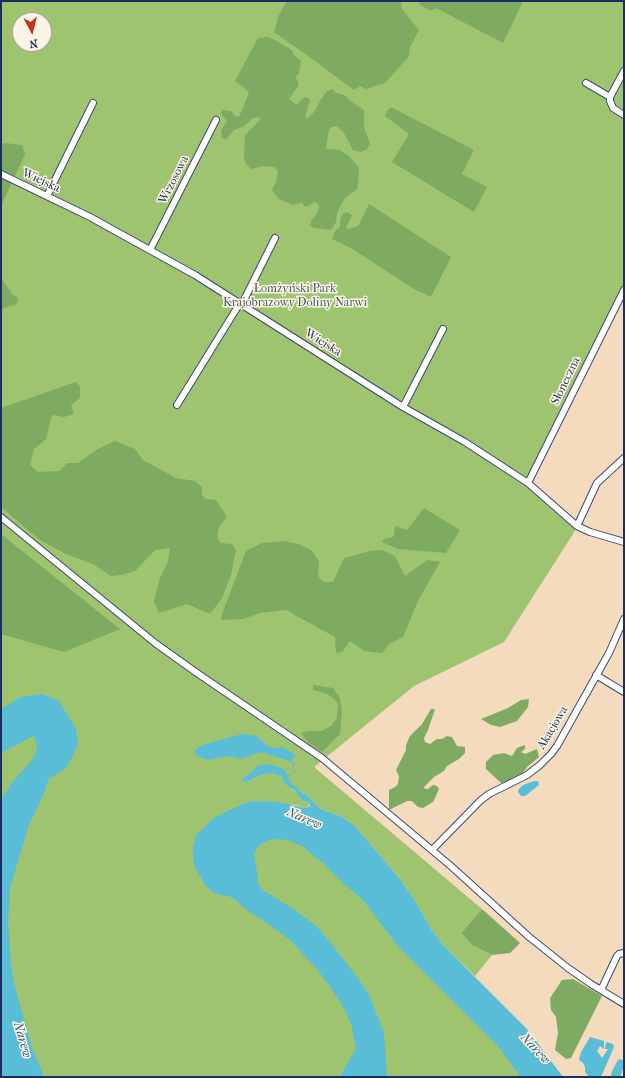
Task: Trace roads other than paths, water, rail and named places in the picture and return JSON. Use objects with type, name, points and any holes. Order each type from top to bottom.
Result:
[{"type":"street","points":[[624,71],[610,97],[613,108],[624,115]]},
{"type":"street","points":[[586,83],[610,97]]},
{"type":"street","points":[[47,196],[93,103]]},
{"type":"street","name":"Wrzosowa","points":[[150,250],[216,120]]},
{"type":"street","name":"Wiejska","points":[[1,174],[90,217],[195,275],[403,407],[465,442],[528,483],[577,526],[590,532],[624,542]]},
{"type":"street","points":[[177,405],[241,304],[276,238]]},
{"type":"street","name":"Słoneczna","points":[[528,483],[624,290]]},
{"type":"street","points":[[403,407],[443,329]]},
{"type":"street","points":[[577,526],[597,483],[624,458]]},
{"type":"street","points":[[1,517],[155,642],[197,673],[322,758],[432,850],[528,936],[568,968],[600,990],[624,1004]]},
{"type":"street","name":"Akacjowa","points":[[432,850],[488,794],[519,780],[545,761],[557,746],[609,653],[624,619]]},
{"type":"street","points":[[596,675],[624,692]]},
{"type":"street","points":[[600,990],[617,956],[624,953]]},
{"type":"water","name":"Narew","points":[[42,694],[59,701],[76,729],[78,742],[74,754],[66,768],[49,779],[47,783],[45,791],[29,825],[10,888],[8,923],[14,983],[31,1045],[44,1077],[1,1077],[1,800],[11,784],[32,760],[36,753],[37,747],[33,736],[1,753],[1,709],[21,697]]},
{"type":"water","points":[[242,734],[251,736],[255,735],[268,746],[274,748],[283,747],[295,754],[292,760],[294,770],[290,761],[261,752],[241,759],[228,756],[209,760],[197,756],[195,753],[195,750],[202,745]]},
{"type":"water","name":"Narew","points":[[267,764],[279,767],[285,770],[287,775],[290,775],[287,776],[292,784],[307,795],[319,808],[341,816],[354,825],[400,879],[414,899],[431,929],[447,949],[527,1029],[563,1077],[521,1077],[497,1045],[397,945],[363,900],[302,846],[287,840],[269,840],[258,846],[254,853],[258,878],[257,881],[264,891],[294,909],[317,927],[330,942],[360,981],[370,997],[384,1033],[387,1077],[340,1077],[356,1048],[351,1024],[344,1008],[331,988],[317,969],[290,940],[231,897],[214,893],[206,886],[195,868],[193,858],[193,847],[197,834],[214,818],[231,809],[252,801],[277,802],[306,808],[310,806],[309,802],[303,801],[295,791],[284,783],[282,776],[272,773],[260,775],[246,782],[242,780],[257,766]]},
{"type":"water","points":[[538,781],[539,785],[525,796],[521,796],[518,790],[523,785]]},
{"type":"water","points":[[590,1037],[604,1041],[604,1049],[600,1046],[597,1051],[602,1058],[608,1049],[605,1049],[606,1042],[613,1044],[614,1047],[601,1077],[589,1077],[585,1072],[583,1063],[579,1060],[581,1052]]},
{"type":"water","points":[[620,1059],[624,1061],[624,1066],[620,1077],[612,1077],[612,1071]]},
{"type":"park label","name":"Łomżyński Park Krajobrazowy Doliny Narwi","points":[[295,296]]}]
